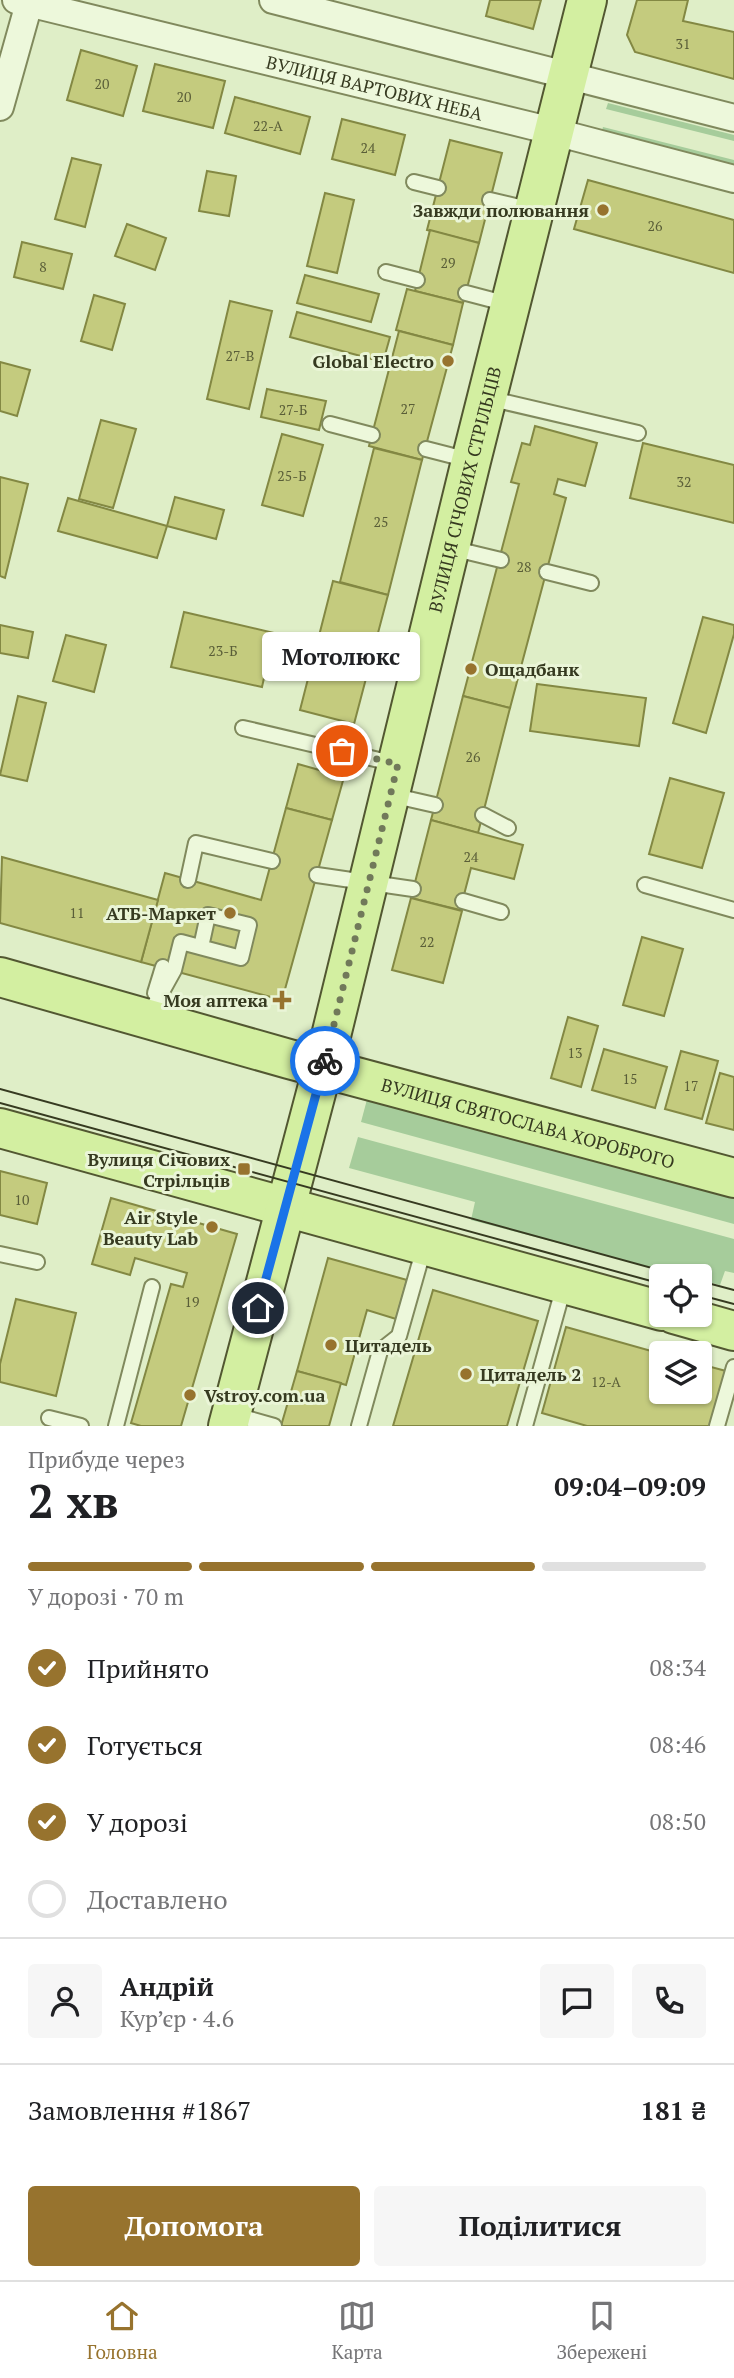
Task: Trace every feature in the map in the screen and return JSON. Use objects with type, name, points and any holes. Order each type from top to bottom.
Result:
[{"type":"main road","name":"ВУЛИЦЯ СІЧОВИХ СТРІЛЬЦІВ","points":[[229,1420],[323,1068],[486,397],[587,0]]},
{"type":"main road","name":"ВУЛИЦЯ СВЯТОСЛАВА ХОРОБРОГО","points":[[0,977],[323,1068],[734,1178]]},
{"type":"main road","points":[[0,1128],[649,1307]]},
{"type":"main road","points":[[712,1325],[734,1331]]},
{"type":"street","points":[[273,0],[734,118]]},
{"type":"street","points":[[0,107],[25,1]]},
{"type":"street","name":"ВУЛИЦЯ ВАРТОВИХ НЕБА","points":[[25,1],[553,131],[734,179]]},
{"type":"lane","points":[[414,182],[438,188]]},
{"type":"lane","points":[[490,200],[533,211]]},
{"type":"lane","points":[[386,272],[418,280]]},
{"type":"lane","points":[[466,293],[510,304]]},
{"type":"lane","points":[[486,397],[638,433]]},
{"type":"lane","points":[[330,424],[372,435]]},
{"type":"lane","points":[[426,449],[471,461]]},
{"type":"lane","points":[[449,548],[500,560]]},
{"type":"lane","points":[[547,572],[591,583]]},
{"type":"lane","points":[[243,727],[394,779],[435,804]]},
{"type":"lane","points":[[483,815],[508,828]]},
{"type":"lane","points":[[188,880],[197,843],[272,861]]},
{"type":"lane","points":[[317,875],[413,889]]},
{"type":"lane","points":[[645,885],[734,910]]},
{"type":"lane","points":[[463,901],[501,912]]},
{"type":"lane","points":[[148,1018],[174,970],[181,942],[201,947]]},
{"type":"lane","points":[[148,1018],[163,967]]},
{"type":"lane","points":[[359,1426],[380,1351],[399,1336],[424,1247]]},
{"type":"lane","points":[[0,1254],[37,1262]]},
{"type":"lane","points":[[525,1426],[564,1284]]},
{"type":"lane","points":[[116,1426],[152,1287]]},
{"type":"lane","points":[[717,1426],[734,1367]]},
{"type":"lane","points":[[49,1418],[81,1426]]},
{"type":"lane","points":[[229,1420],[274,1426]]},
{"type":"green space","points":[[608,103],[734,135],[734,141],[606,109]]},
{"type":"green space","points":[[603,127],[734,160],[734,167],[601,134]]},
{"type":"green space","points":[[369,1092],[734,1195],[734,1224],[361,1122]]},
{"type":"green space","points":[[358,1137],[734,1239],[734,1273],[725,1271],[720,1285],[712,1283],[712,1264],[649,1264],[649,1267],[471,1220],[475,1202],[349,1168]]},
{"type":"building","points":[[490,0],[541,0],[533,29],[486,16]]},
{"type":"building","points":[[637,0],[688,0],[683,21],[734,32],[734,79],[635,52],[627,35]]},
{"type":"building","points":[[81,50],[137,66],[123,116],[67,100]]},
{"type":"building","points":[[155,64],[225,81],[213,128],[143,111]]},
{"type":"building","points":[[235,97],[310,117],[300,154],[225,133]]},
{"type":"building","points":[[342,119],[405,135],[395,175],[332,159]]},
{"type":"building","points":[[450,140],[502,153],[479,243],[427,230]]},
{"type":"building","points":[[72,158],[101,165],[85,227],[55,219]]},
{"type":"building","points":[[207,171],[236,176],[229,216],[199,211]]},
{"type":"building","points":[[588,180],[734,220],[734,273],[574,229]]},
{"type":"building","points":[[325,193],[354,200],[337,273],[307,266]]},
{"type":"building","points":[[127,224],[166,238],[155,270],[115,256]]},
{"type":"building","points":[[430,230],[479,243],[463,303],[415,291]]},
{"type":"building","points":[[22,242],[72,254],[63,289],[14,277]]},
{"type":"building","points":[[305,275],[379,294],[371,322],[297,303]]},
{"type":"building","points":[[407,289],[463,303],[453,345],[396,330]]},
{"type":"building","points":[[94,295],[125,304],[112,350],[81,341]]},
{"type":"building","points":[[230,301],[272,311],[249,409],[207,399]]},
{"type":"building","points":[[297,312],[390,337],[383,362],[290,337]]},
{"type":"building","points":[[399,331],[453,345],[422,460],[369,446]]},
{"type":"building","points":[[0,362],[30,370],[17,416],[0,411]]},
{"type":"building","points":[[267,389],[326,401],[319,430],[261,417]]},
{"type":"building","points":[[101,420],[136,429],[113,508],[79,499]]},
{"type":"building","points":[[535,426],[597,443],[585,486],[558,479],[554,494],[566,498],[510,708],[463,696],[519,484],[511,482],[522,443],[530,445]]},
{"type":"building","points":[[282,434],[323,445],[303,516],[262,505]]},
{"type":"building","points":[[643,443],[734,465],[734,523],[630,498]]},
{"type":"building","points":[[374,448],[422,460],[388,595],[340,582]]},
{"type":"building","points":[[0,477],[28,484],[5,578],[0,576]]},
{"type":"building","points":[[175,497],[224,510],[216,539],[167,526]]},
{"type":"building","points":[[68,498],[167,526],[157,558],[58,531]]},
{"type":"building","points":[[333,581],[388,595],[354,724],[300,710]]},
{"type":"building","points":[[184,612],[274,633],[262,687],[171,667]]},
{"type":"building","points":[[703,617],[734,625],[734,634],[706,733],[673,723]]},
{"type":"building","points":[[0,625],[33,632],[28,658],[0,653]]},
{"type":"building","points":[[66,635],[106,645],[94,692],[53,681]]},
{"type":"building","points":[[537,684],[646,698],[639,746],[530,731]]},
{"type":"building","points":[[18,696],[46,703],[27,781],[0,775]]},
{"type":"building","points":[[463,696],[510,708],[478,833],[431,820]]},
{"type":"building","points":[[298,764],[344,777],[332,820],[286,808]]},
{"type":"building","points":[[670,778],[724,793],[702,868],[649,854]]},
{"type":"building","name":"АТБ-Маркет","points":[[286,808],[332,820],[282,1000],[141,962],[165,873],[261,900]]},
{"type":"building","points":[[431,820],[523,845],[514,879],[471,868],[460,910],[411,898]]},
{"type":"building","points":[[2,857],[158,900],[141,962],[0,923]]},
{"type":"building","points":[[411,898],[462,911],[443,983],[392,970]]},
{"type":"building","points":[[642,937],[683,949],[664,1016],[623,1005]]},
{"type":"building","points":[[568,1017],[598,1026],[581,1087],[551,1078]]},
{"type":"building","points":[[604,1049],[667,1067],[655,1108],[592,1090]]},
{"type":"building","points":[[681,1051],[718,1061],[702,1119],[665,1109]]},
{"type":"building","points":[[720,1073],[734,1077],[734,1130],[706,1123]]},
{"type":"building","points":[[0,1171],[47,1183],[37,1224],[0,1215]]},
{"type":"building","points":[[111,1198],[237,1234],[181,1426],[141,1426],[131,1423],[171,1284],[183,1287],[187,1273],[135,1258],[130,1275],[92,1264]]},
{"type":"building","name":"Цитадель","points":[[328,1258],[407,1280],[396,1319],[367,1310],[346,1385],[297,1371]]},
{"type":"building","name":"Цитадель 2","points":[[433,1290],[538,1321],[507,1426],[393,1426]]},
{"type":"building","points":[[16,1299],[76,1313],[56,1396],[0,1382],[0,1364]]},
{"type":"building","points":[[566,1327],[649,1350],[649,1404],[712,1404],[712,1367],[726,1371],[710,1426],[587,1426],[542,1413]]},
{"type":"building","points":[[297,1371],[341,1383],[329,1426],[281,1426]]},
{"type":"tram line","points":[[0,1089],[649,1267]]},
{"type":"tram line","points":[[0,1103],[649,1280]]},
{"type":"tram line","points":[[712,1284],[734,1290]]},
{"type":"tram line","points":[[712,1298],[734,1304]]},
{"type":"way so far","points":[[325,1061],[398,764],[342,751]]},
{"type":"place","name":"Завжди полювання","points":[[603,210]]},
{"type":"place","name":"Global Electro","points":[[448,361]]},
{"type":"place","name":"Ощадбанк","points":[[471,669]]},
{"type":"place","name":"Мотолюкс","points":[[342,751]]},
{"type":"place","name":"АТБ-Маркет","points":[[230,913]]},
{"type":"place","name":"Моя аптека","points":[[282,1000]]},
{"type":"place","name":"Вулиця Січових Стрільців","points":[[244,1169]]},
{"type":"place","name":"Air Style Beauty Lab","points":[[212,1227]]},
{"type":"place","name":"Цитадель","points":[[331,1345]]},
{"type":"place","name":"Цитадель 2","points":[[466,1374]]},
{"type":"place","name":"Vstroy.com.ua","points":[[190,1395]]},
{"type":"route","points":[[258,1308],[325,1061]]}]
